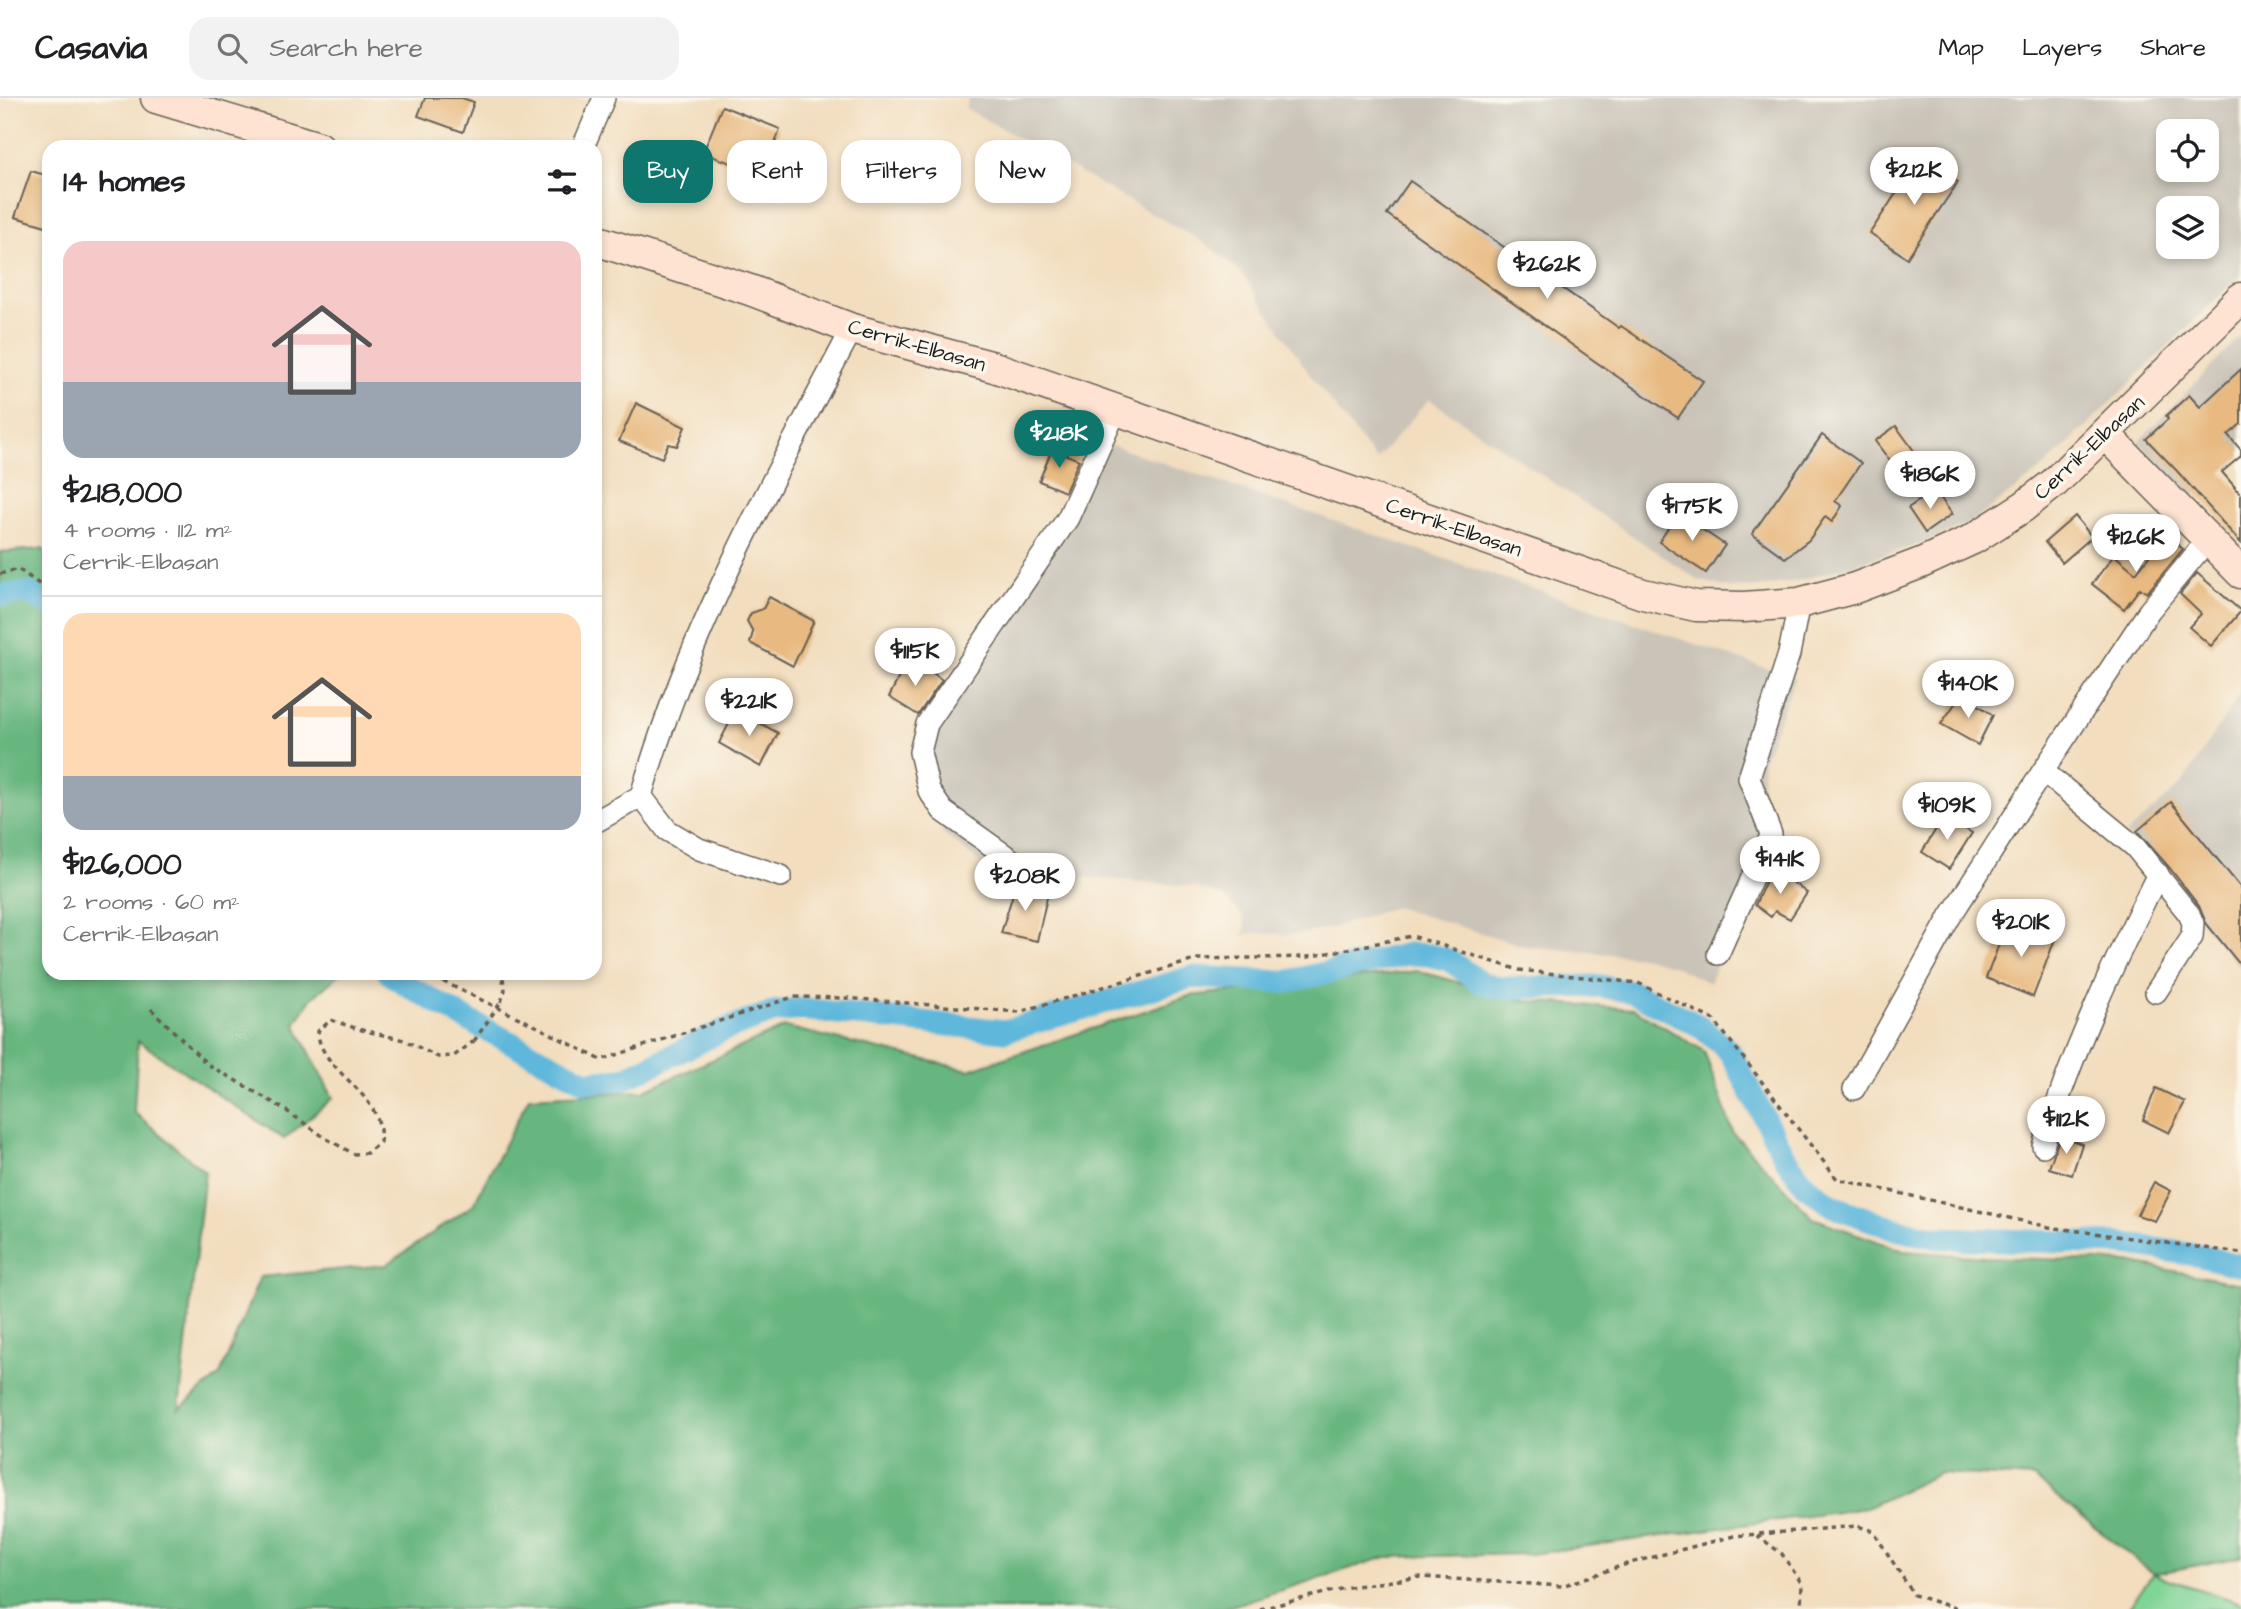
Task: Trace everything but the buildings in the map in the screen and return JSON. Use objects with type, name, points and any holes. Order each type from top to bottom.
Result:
[{"type":"main road","points":[[156,98],[296,140]]},
{"type":"main road","name":"Cerrik-Elbasan","points":[[602,242],[750,290],[852,329],[994,367],[1643,594],[1696,606],[1744,607],[1799,603],[1855,588],[1910,568],[1973,539],[2023,507],[2054,483],[2241,298]]},
{"type":"main road","points":[[2105,434],[2241,573]]},
{"type":"street","points":[[586,140],[604,98]]},
{"type":"street","points":[[602,818],[641,796],[660,736],[706,619],[738,549],[852,329]]},
{"type":"street","points":[[1016,863],[943,811],[929,791],[920,752],[927,724],[1068,518],[1116,410]]},
{"type":"street","points":[[1854,1089],[1950,917],[2043,771],[2149,611],[2208,538]]},
{"type":"street","points":[[1718,954],[1771,834],[1749,778],[1789,654],[1799,603]]},
{"type":"street","points":[[2043,771],[2127,840],[2189,914],[2192,937],[2156,992]]},
{"type":"street","points":[[641,796],[667,830],[699,849],[781,876]]},
{"type":"street","points":[[2042,1146],[2058,1096],[2088,1022],[2122,945],[2158,874]]},
{"type":"path","points":[[0,574],[18,569],[42,586]]},
{"type":"path","points":[[440,980],[601,1060],[793,997],[845,998],[1019,1012],[1198,959],[1308,957],[1412,936],[1519,970],[1638,983],[1714,1020],[1837,1179],[2049,1227],[2241,1253]]},
{"type":"path","points":[[151,1009],[207,1064],[281,1107],[327,1139],[354,1154],[367,1153],[380,1142],[381,1129],[375,1112],[318,1042],[318,1031],[331,1020],[404,1040],[438,1056],[454,1056],[474,1041],[501,1002],[505,990],[503,980]]},
{"type":"path","points":[[1261,1609],[1349,1587],[1421,1577],[1562,1586],[1690,1546],[1734,1536],[1858,1526],[1873,1531],[1914,1595],[1958,1609]]},
{"type":"path","points":[[1755,1534],[1782,1554],[1802,1584],[1801,1609]]},
{"type":"shaded area","points":[[970,98],[2241,98],[2241,275],[2040,471],[1973,521],[1923,543],[1806,579],[1761,587],[1728,588],[1698,580],[1429,399],[1376,460],[1311,376],[1241,272],[1208,245],[1071,168],[1071,140],[1022,140],[965,108]]},
{"type":"shaded area","points":[[2241,336],[2241,456],[2191,498],[2138,442]]},
{"type":"shaded area","points":[[1102,442],[1795,678],[1763,761],[1762,792],[1776,834],[1709,983],[1672,965],[1642,957],[1525,946],[1395,907],[1331,928],[1294,935],[1255,933],[1242,936],[1246,926],[1241,914],[1223,896],[1189,886],[988,869],[943,833],[924,793],[927,733]]},
{"type":"shaded area","points":[[2241,692],[2241,969],[2126,834],[2181,785]]},
{"type":"green space","points":[[42,549],[42,980],[333,980],[311,999],[295,1024],[333,1098],[284,1139],[138,1041],[134,1112],[205,1172],[179,1409],[220,1375],[260,1277],[386,1265],[473,1205],[529,1097],[643,1091],[785,1027],[969,1070],[1189,996],[1418,971],[1525,1001],[1634,1009],[1704,1051],[1733,1133],[1813,1218],[1904,1251],[2128,1262],[2241,1284],[2241,1557],[2153,1574],[2034,1478],[1940,1473],[1866,1508],[1530,1554],[1386,1557],[1222,1609],[0,1609],[0,552]]},
{"type":"green space","points":[[2153,1574],[2241,1603],[2241,1609],[2128,1609]]},
{"type":"waterway","points":[[0,595],[28,593],[42,600]]},
{"type":"waterway","points":[[399,980],[462,1017],[586,1082],[623,1079],[724,1030],[773,1012],[801,1009],[1005,1031],[1192,977],[1285,982],[1408,954],[1429,955],[1449,960],[1481,983],[1500,988],[1600,986],[1632,992],[1700,1026],[1730,1052],[1785,1158],[1806,1186],[1833,1206],[1895,1229],[1938,1238],[2124,1244],[2201,1256],[2241,1266]]}]
